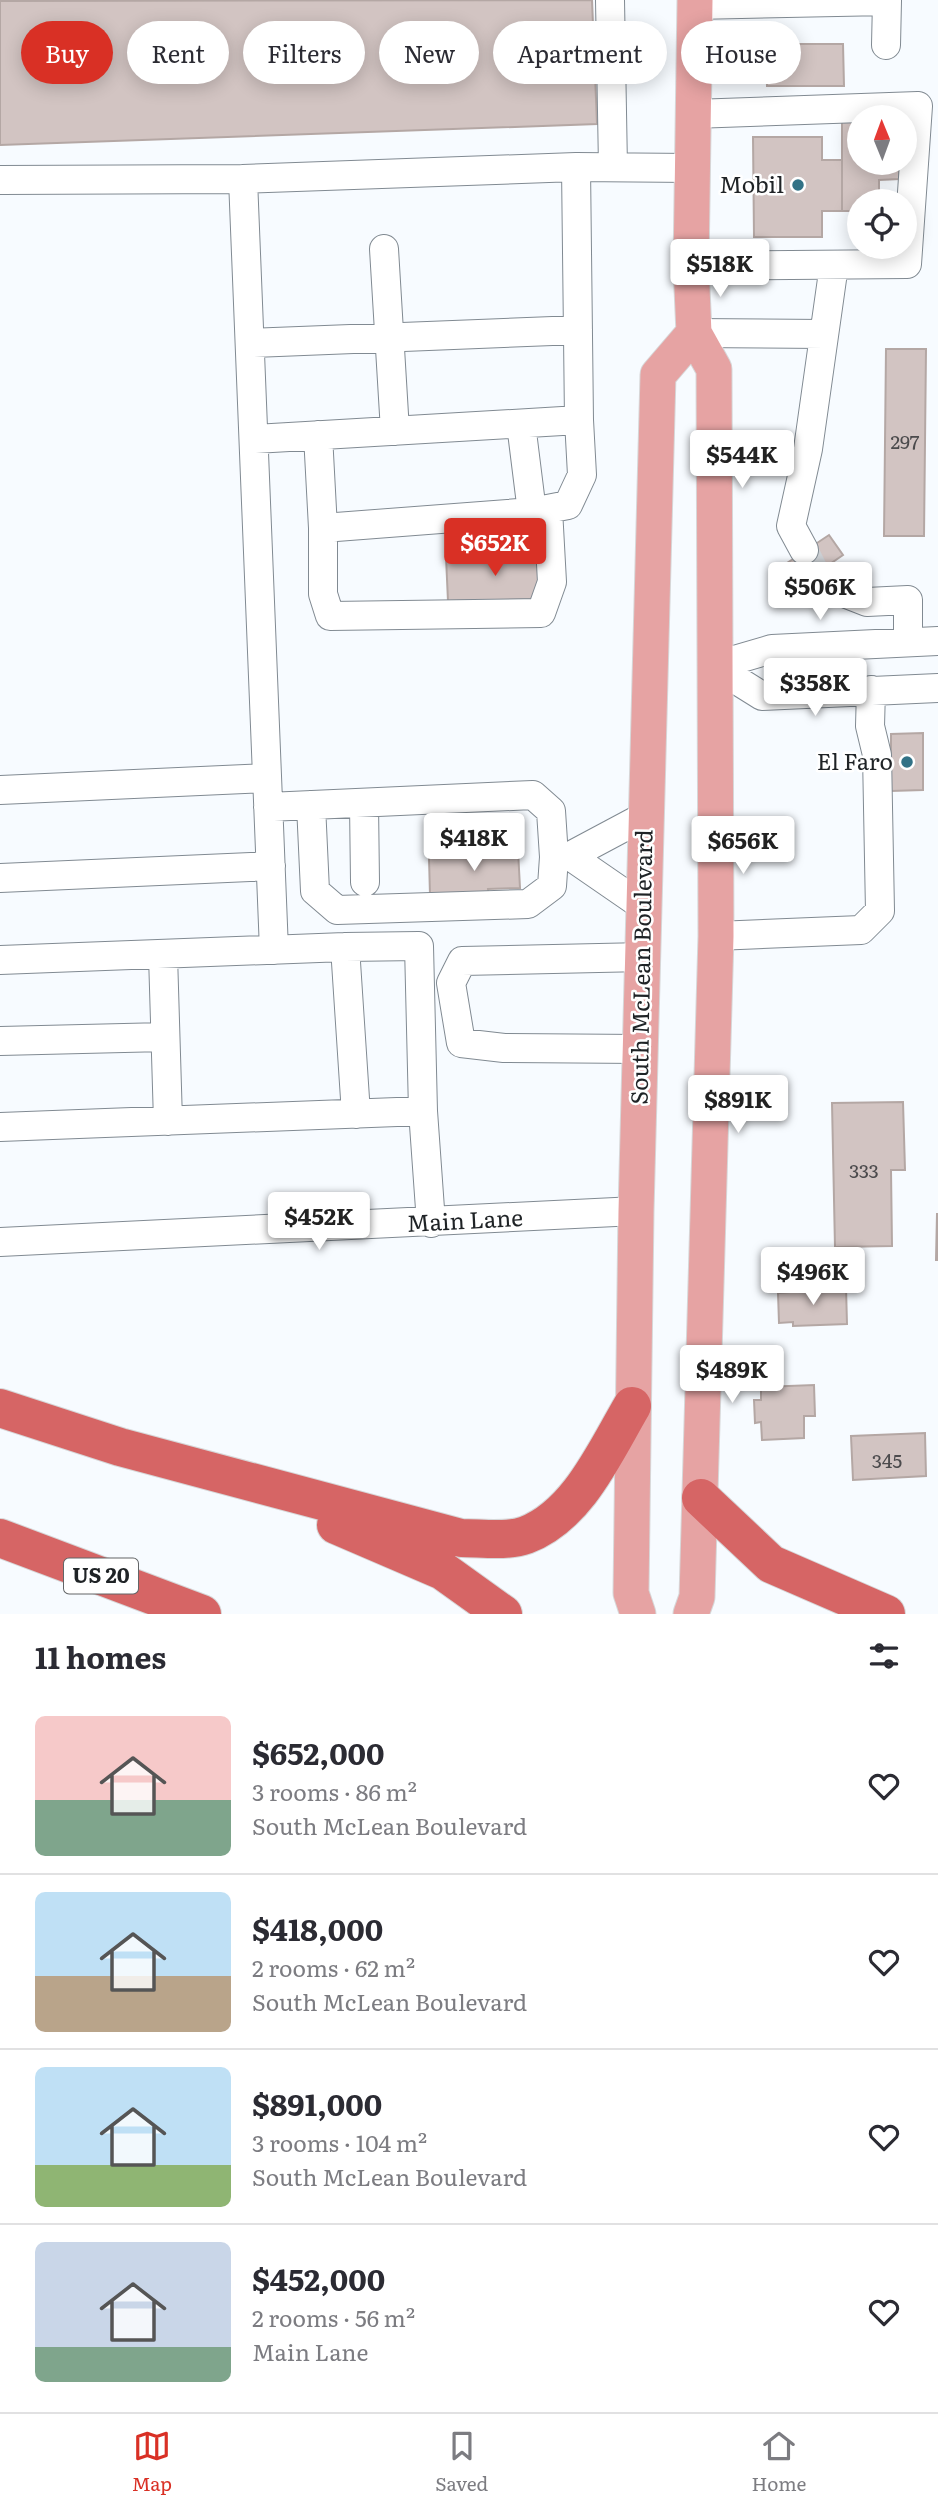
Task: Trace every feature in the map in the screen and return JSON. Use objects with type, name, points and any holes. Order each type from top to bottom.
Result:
[{"type":"highway","points":[[0,1408],[225,1476],[461,1538],[524,1536],[555,1520],[591,1476],[632,1406]]},
{"type":"highway","points":[[225,1476],[443,1571],[503,1614]]},
{"type":"highway","points":[[701,1498],[771,1564],[886,1614]]},
{"type":"highway","name":"US 20","points":[[0,1538],[202,1614]]},
{"type":"main road","points":[[691,1614],[697,1597],[701,1498],[716,936],[714,369],[694,333],[691,266],[695,3]]},
{"type":"main road","name":"South McLean Boulevard","points":[[638,1614],[631,1594],[632,1406],[658,375],[694,333]]},
{"type":"street","points":[[610,0],[614,167]]},
{"type":"street","points":[[695,3],[887,1],[886,45]]},
{"type":"street","points":[[691,266],[907,264],[918,106],[693,114]]},
{"type":"street","points":[[323,528],[540,511],[568,505],[582,475],[576,167]]},
{"type":"street","points":[[0,180],[243,179],[576,167],[692,168]]},
{"type":"street","points":[[243,179],[274,950]]},
{"type":"street","points":[[384,249],[395,431]]},
{"type":"street","points":[[804,550],[791,526],[808,449],[834,265]]},
{"type":"street","points":[[251,343],[578,330]]},
{"type":"street","points":[[694,333],[824,334]]},
{"type":"street","points":[[255,439],[579,420]]},
{"type":"street","points":[[318,435],[323,594],[330,616],[541,613],[552,582],[521,424]]},
{"type":"street","points":[[821,584],[867,602],[908,600],[908,642]]},
{"type":"street","points":[[714,666],[772,649],[938,641]]},
{"type":"street","points":[[714,666],[762,696],[938,688]]},
{"type":"street","points":[[716,936],[861,930],[880,911],[877,755],[870,726],[871,691]]},
{"type":"street","points":[[0,790],[267,778]]},
{"type":"street","points":[[268,807],[533,795],[551,811],[562,856],[552,886],[528,904],[337,910],[316,891],[311,806]]},
{"type":"street","points":[[364,804],[365,882]]},
{"type":"street","points":[[562,856],[645,816]]},
{"type":"street","points":[[562,856],[644,907]]},
{"type":"street","points":[[0,878],[271,866]]},
{"type":"street","points":[[0,960],[419,946],[423,1111],[431,1223]]},
{"type":"street","points":[[345,947],[356,1114]]},
{"type":"street","points":[[163,955],[168,1121]]},
{"type":"street","points":[[641,1049],[504,1048],[461,1043],[451,983],[462,961],[644,957]]},
{"type":"street","points":[[420,983],[451,983]]},
{"type":"street","points":[[0,1041],[165,1037]]},
{"type":"street","points":[[0,1127],[423,1111]]},
{"type":"street","name":"Main Lane","points":[[0,1242],[636,1211]]},
{"type":"building","points":[[592,0],[593,21],[493,21],[493,84],[595,84],[597,124],[0,145],[0,1]]},
{"type":"building","points":[[801,44],[843,44],[844,86],[767,86],[801,84]]},
{"type":"building","points":[[842,122],[847,122],[847,175],[899,175],[899,179],[879,180],[879,189],[847,189],[847,211],[842,211]]},
{"type":"building","name":"Mobil","points":[[753,137],[822,137],[822,160],[842,160],[842,211],[822,211],[822,237],[754,237]]},
{"type":"building","points":[[886,349],[926,349],[924,536],[884,536]]},
{"type":"building","points":[[829,535],[843,555],[789,592],[775,571]]},
{"type":"building","points":[[541,554],[543,599],[448,601],[446,557]]},
{"type":"building","name":"El Faro","points":[[923,733],[923,790],[891,791],[891,734]]},
{"type":"building","points":[[518,850],[520,888],[488,889],[489,898],[430,895],[429,858],[457,857],[457,852]]},
{"type":"building","points":[[903,1102],[905,1170],[891,1170],[892,1246],[835,1247],[832,1103]]},
{"type":"building","points":[[937,1214],[938,1260],[936,1260]]},
{"type":"building","points":[[846,1287],[847,1324],[793,1326],[793,1322],[779,1323],[778,1293],[789,1292],[789,1289]]},
{"type":"building","points":[[814,1385],[815,1416],[804,1416],[804,1438],[762,1440],[761,1422],[755,1423],[754,1400],[761,1400],[761,1387]]},
{"type":"building","points":[[925,1433],[926,1476],[853,1480],[851,1436]]},
{"type":"tunnel","points":[[804,550],[821,584]]},
{"type":"place","name":"Mobil","points":[[798,185]]},
{"type":"place","name":"El Faro","points":[[907,762]]}]
